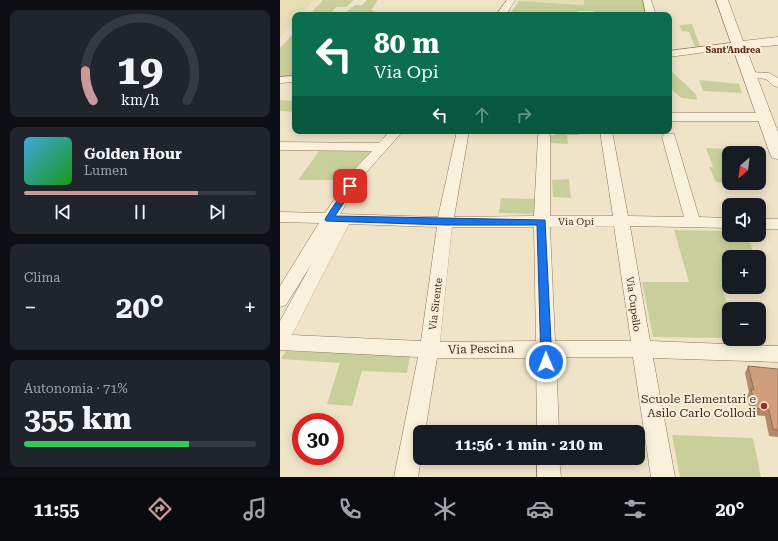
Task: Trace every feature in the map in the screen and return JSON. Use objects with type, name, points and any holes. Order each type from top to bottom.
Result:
[{"type":"street","points":[[503,12],[512,0]]},
{"type":"street","points":[[647,0],[650,12]]},
{"type":"street","points":[[722,0],[778,154]]},
{"type":"street","points":[[672,54],[777,42]]},
{"type":"street","points":[[750,75],[769,76],[778,84]]},
{"type":"street","points":[[280,80],[292,80]]},
{"type":"street","points":[[672,117],[765,117]]},
{"type":"street","points":[[280,341],[358,174],[394,134]]},
{"type":"street","name":"Via Sirente","points":[[406,477],[429,350],[445,222],[461,134]]},
{"type":"street","name":"Via Cupello","points":[[607,134],[622,221],[640,349],[663,477]]},
{"type":"street","points":[[544,136],[542,222],[548,425]]},
{"type":"street","points":[[669,137],[693,222]]},
{"type":"street","points":[[280,146],[381,147]]},
{"type":"street","name":"Via Opi","points":[[280,218],[445,222],[622,221],[722,223]]},
{"type":"street","points":[[280,300],[315,245],[337,219]]},
{"type":"street","points":[[766,224],[778,224]]},
{"type":"street","name":"Via Pescina","points":[[280,341],[429,350],[546,348],[640,349],[778,354]]},
{"type":"street","points":[[548,465],[549,477]]},
{"type":"shaded area","points":[[280,0],[314,0],[303,12],[292,12],[292,24],[280,38]]},
{"type":"shaded area","points":[[584,0],[585,5],[519,1]]},
{"type":"green space","points":[[323,0],[354,0],[346,7],[336,7],[332,12],[312,12]]},
{"type":"green space","points":[[367,0],[378,0],[371,10],[374,11],[373,12],[346,12],[355,5],[362,5]]},
{"type":"green space","points":[[584,0],[644,0],[646,12],[511,12],[519,1],[584,5]]},
{"type":"green space","points":[[692,24],[700,46],[695,47],[689,32],[682,31],[679,25]]},
{"type":"green space","points":[[292,35],[292,76],[280,76],[280,48]]},
{"type":"green space","points":[[672,72],[696,94],[697,100],[682,98],[672,90]]},
{"type":"green space","points":[[699,80],[739,84],[742,93],[703,91]]},
{"type":"green space","points":[[280,100],[292,101],[292,112],[280,111]]},
{"type":"green space","points":[[579,134],[579,135],[567,135],[568,144],[549,143],[548,135]]},
{"type":"green space","points":[[706,148],[722,149],[722,182],[716,182],[709,167],[713,167]]},
{"type":"green space","points":[[320,150],[372,150],[358,165],[348,180],[298,180]]},
{"type":"green space","points":[[569,179],[571,198],[553,197],[552,180]]},
{"type":"green space","points":[[501,198],[538,199],[537,214],[499,213]]},
{"type":"green space","points":[[674,230],[722,231],[722,242],[750,242],[752,250],[722,250],[722,294],[724,294],[726,302],[722,302],[722,338],[653,337],[642,282],[689,282]]},
{"type":"green space","points":[[286,351],[410,356],[407,373],[362,371],[352,406],[327,404],[340,363],[281,359]]},
{"type":"green space","points":[[672,435],[753,438],[761,477],[680,477]]},
{"type":"building","name":"Scuole Elementari e Asilo Carlo Collodi","points":[[748,366],[778,369],[778,430],[773,429],[769,410],[755,408],[751,389],[754,390]]},
{"type":"place","name":"Scuole Elementari e Asilo Carlo Collodi","points":[[764,406]]},
{"type":"district","name":"Sant'Andrea","points":[[733,50]]},
{"type":"route","points":[[350,186],[329,219],[445,222],[542,222],[546,362]]}]
